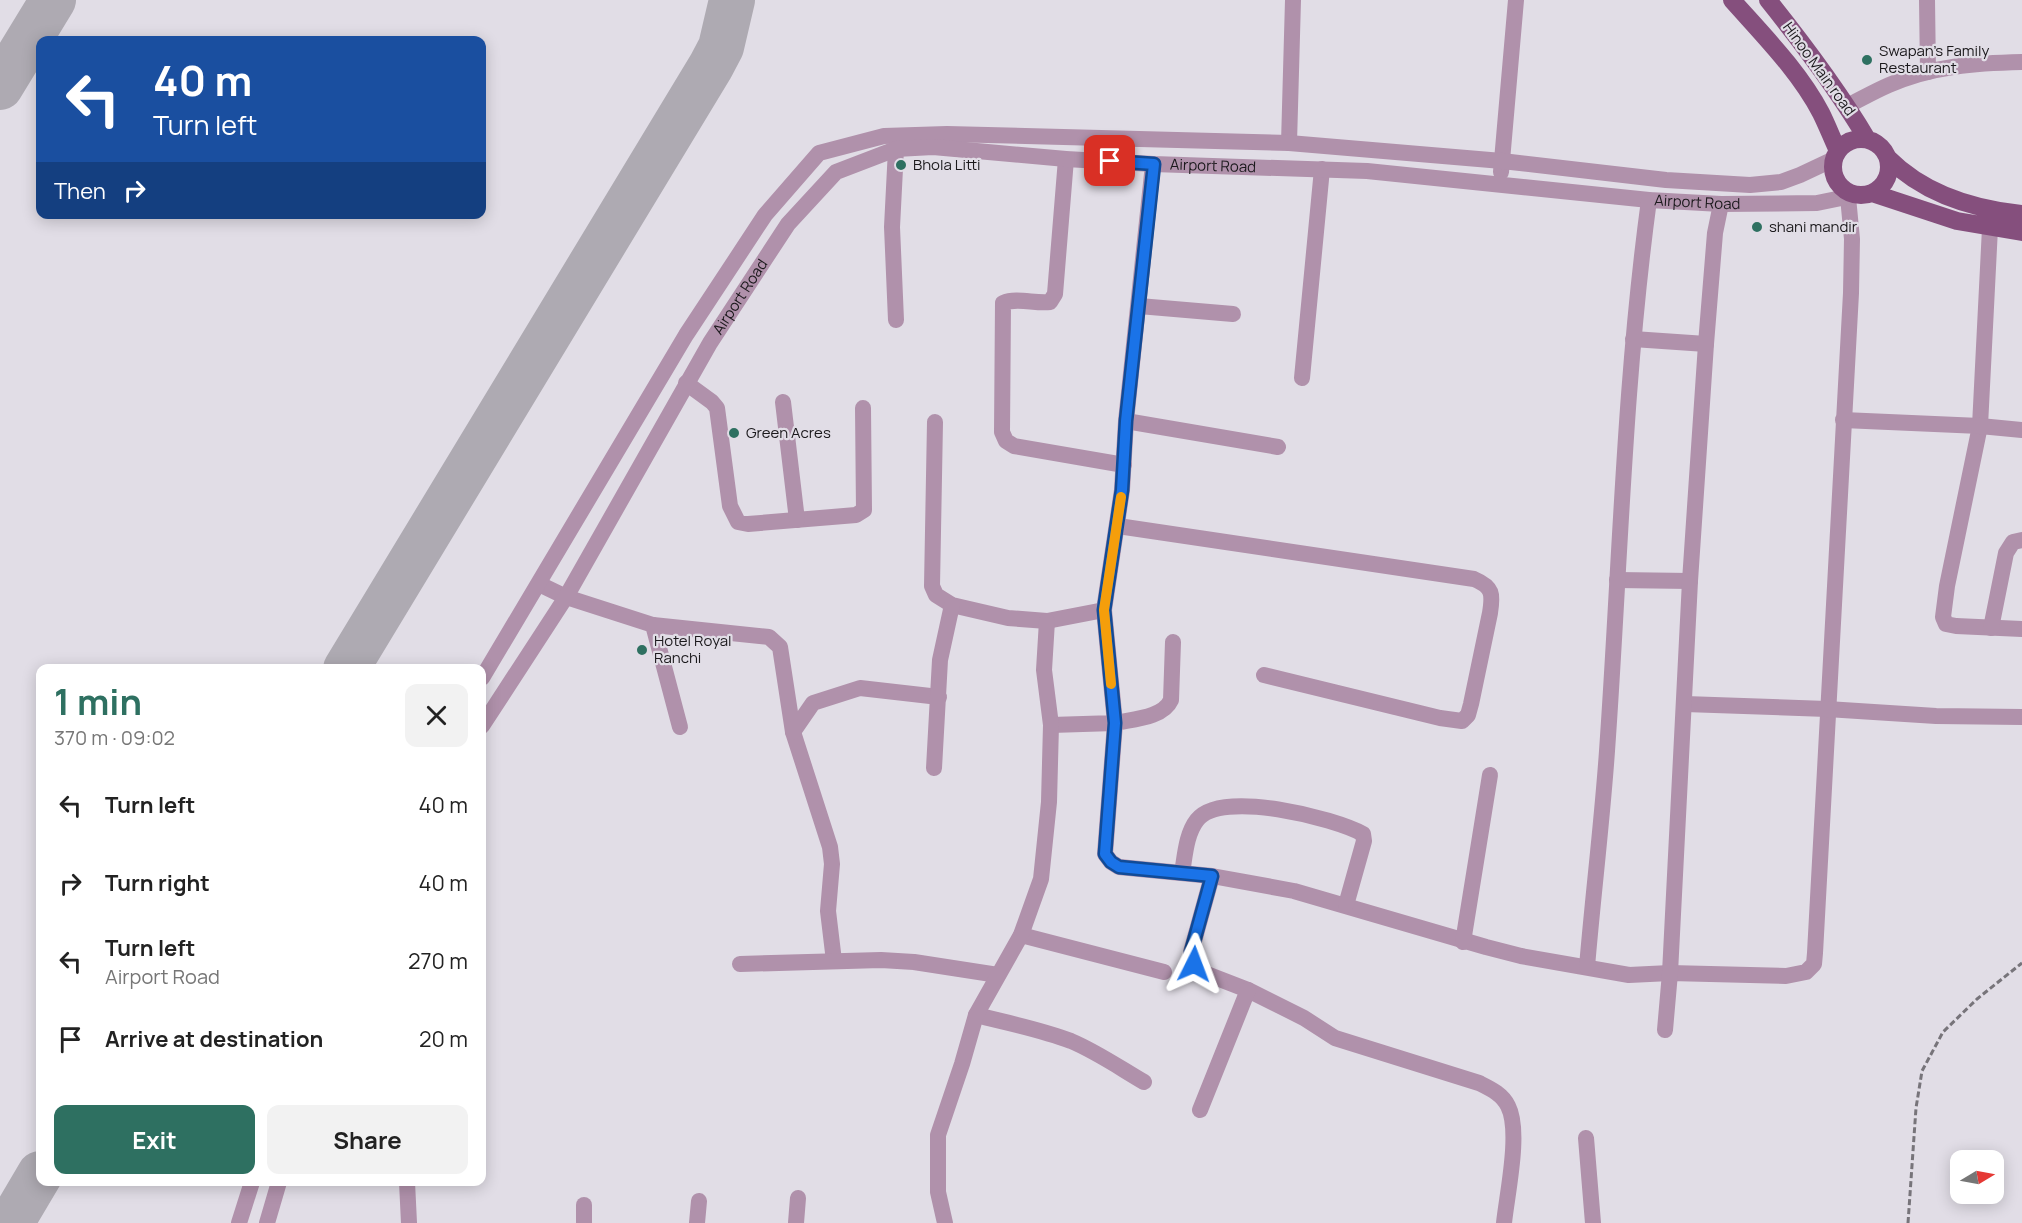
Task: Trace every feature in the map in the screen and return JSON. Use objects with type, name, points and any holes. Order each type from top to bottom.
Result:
[{"type":"main road","name":"Hinoo Main road","points":[[1732,0],[1809,94],[1821,113],[1836,155]]},
{"type":"main road","name":"Hinoo Main road","points":[[1768,0],[1820,67],[1867,140]]},
{"type":"main road","points":[[2022,214],[1955,201],[1911,178],[1888,158],[1880,146],[1867,140],[1851,141],[1836,155],[1833,171],[1845,191],[1990,228],[2022,232]]},
{"type":"main road","points":[[1859,195],[1885,183],[1889,175],[1888,158]]},
{"type":"street","points":[[1288,143],[1293,0]]},
{"type":"street","points":[[1499,184],[1516,0]]},
{"type":"street","points":[[1927,0],[1928,72]]},
{"type":"street","points":[[1847,106],[1890,84],[1928,72],[1980,63],[2022,62]]},
{"type":"street","name":"Airport Road","points":[[486,671],[686,335],[765,215],[819,153],[884,136],[947,134],[1288,143],[1502,161],[1654,179],[1750,185],[1781,182],[1800,176],[1836,155]]},
{"type":"street","name":"Airport Road","points":[[486,720],[566,597],[710,343],[788,224],[836,172],[896,149],[933,147],[1154,164],[1368,171],[1649,200],[1720,204],[1817,203],[1859,195]]},
{"type":"street","points":[[896,149],[892,227],[896,320]]},
{"type":"street","points":[[1066,159],[1055,294],[1050,302],[1009,301],[1003,303],[1002,432],[1006,441],[1014,446],[1124,465]]},
{"type":"street","points":[[1154,164],[1126,421],[1118,526],[1104,610],[1115,723],[1105,854],[1119,867],[1212,876],[1294,891],[1463,942],[1521,956],[1629,975],[1670,973],[1786,976],[1800,975],[1811,969],[1815,953],[1852,239],[1859,195]]},
{"type":"street","points":[[1302,378],[1322,169]]},
{"type":"street","points":[[1587,967],[1607,752],[1627,397],[1639,268],[1649,200]]},
{"type":"street","points":[[1665,1030],[1685,704],[1690,581],[1706,344],[1715,233],[1720,204]]},
{"type":"street","points":[[1990,228],[1980,426],[1947,586],[1943,617],[1944,622],[1948,625],[2022,629]]},
{"type":"street","points":[[1139,306],[1233,314]]},
{"type":"street","points":[[1633,339],[1706,344]]},
{"type":"street","points":[[686,383],[717,408],[730,506],[738,522],[748,524],[856,515],[864,510],[863,408]]},
{"type":"street","points":[[783,402],[797,520]]},
{"type":"street","points":[[1843,420],[2022,430]]},
{"type":"street","points":[[1126,421],[1278,447]]},
{"type":"street","points":[[935,422],[932,586],[936,595],[952,605],[1008,618],[1047,621],[1104,610]]},
{"type":"street","points":[[1118,526],[1474,579],[1488,586],[1490,591],[1490,613],[1471,704],[1468,715],[1462,721],[1440,718],[1264,675]]},
{"type":"street","points":[[1991,628],[2006,553],[2013,542],[2022,540]]},
{"type":"street","points":[[1617,580],[1690,581]]},
{"type":"street","points":[[539,584],[566,597],[653,625],[769,637],[780,647],[794,732],[830,847],[832,864],[828,911],[834,961]]},
{"type":"street","points":[[934,768],[940,660],[952,605]]},
{"type":"street","points":[[945,1223],[938,1192],[938,1135],[976,1015],[1021,935],[1041,879],[1049,802],[1052,725],[1044,670],[1047,621]]},
{"type":"street","points":[[653,625],[680,727]]},
{"type":"street","points":[[1052,725],[1115,723],[1158,713],[1167,707],[1171,700],[1173,642]]},
{"type":"street","points":[[794,732],[813,703],[860,688],[939,697]]},
{"type":"street","points":[[1685,704],[1936,716],[2022,717]]},
{"type":"street","points":[[1463,942],[1490,776]]},
{"type":"street","points":[[1182,873],[1189,836],[1197,820],[1211,811],[1231,807],[1273,808],[1306,814],[1363,834],[1364,842],[1346,905]]},
{"type":"street","points":[[1212,876],[1191,952],[1194,964],[1204,973],[1248,990],[1304,1018],[1335,1038],[1479,1083],[1499,1094],[1508,1105],[1514,1121],[1504,1223]]},
{"type":"street","points":[[1021,935],[1164,972]]},
{"type":"street","points":[[740,964],[868,959],[998,975]]},
{"type":"street","points":[[1200,1110],[1248,990]]},
{"type":"street","points":[[976,1015],[1046,1032],[1072,1042],[1105,1058],[1144,1082]]},
{"type":"street","points":[[1586,1138],[1593,1223]]},
{"type":"street","points":[[239,1223],[251,1186]]},
{"type":"street","points":[[267,1223],[278,1186]]},
{"type":"street","points":[[407,1186],[409,1223]]},
{"type":"street","points":[[796,1223],[798,1198]]},
{"type":"street","points":[[697,1223],[699,1201]]},
{"type":"street","points":[[584,1205],[584,1223]]},
{"type":"path","points":[[1908,1223],[1916,1108],[1922,1071],[1943,1032],[1977,999],[2022,963]]},
{"type":"taxiway","points":[[0,87],[53,0]]},
{"type":"taxiway","points":[[349,664],[711,66],[721,47],[732,0]]},
{"type":"taxiway","points":[[11,1223],[36,1181]]},
{"type":"slow traffic","points":[[1111,684],[1104,610],[1121,497]]},
{"type":"place","name":"Swapan's Family Restaurant","points":[[1867,60]]},
{"type":"place","name":"Bhola Litti","points":[[901,165]]},
{"type":"place","name":"shani mandir","points":[[1757,227]]},
{"type":"place","name":"Green Acres","points":[[734,433]]},
{"type":"place","name":"Hotel Royal Ranchi","points":[[642,650]]},
{"type":"route","points":[[1110,161],[1154,164],[1126,421],[1118,526],[1104,610],[1115,723],[1105,854],[1119,867],[1212,876],[1191,952],[1194,964]]}]
